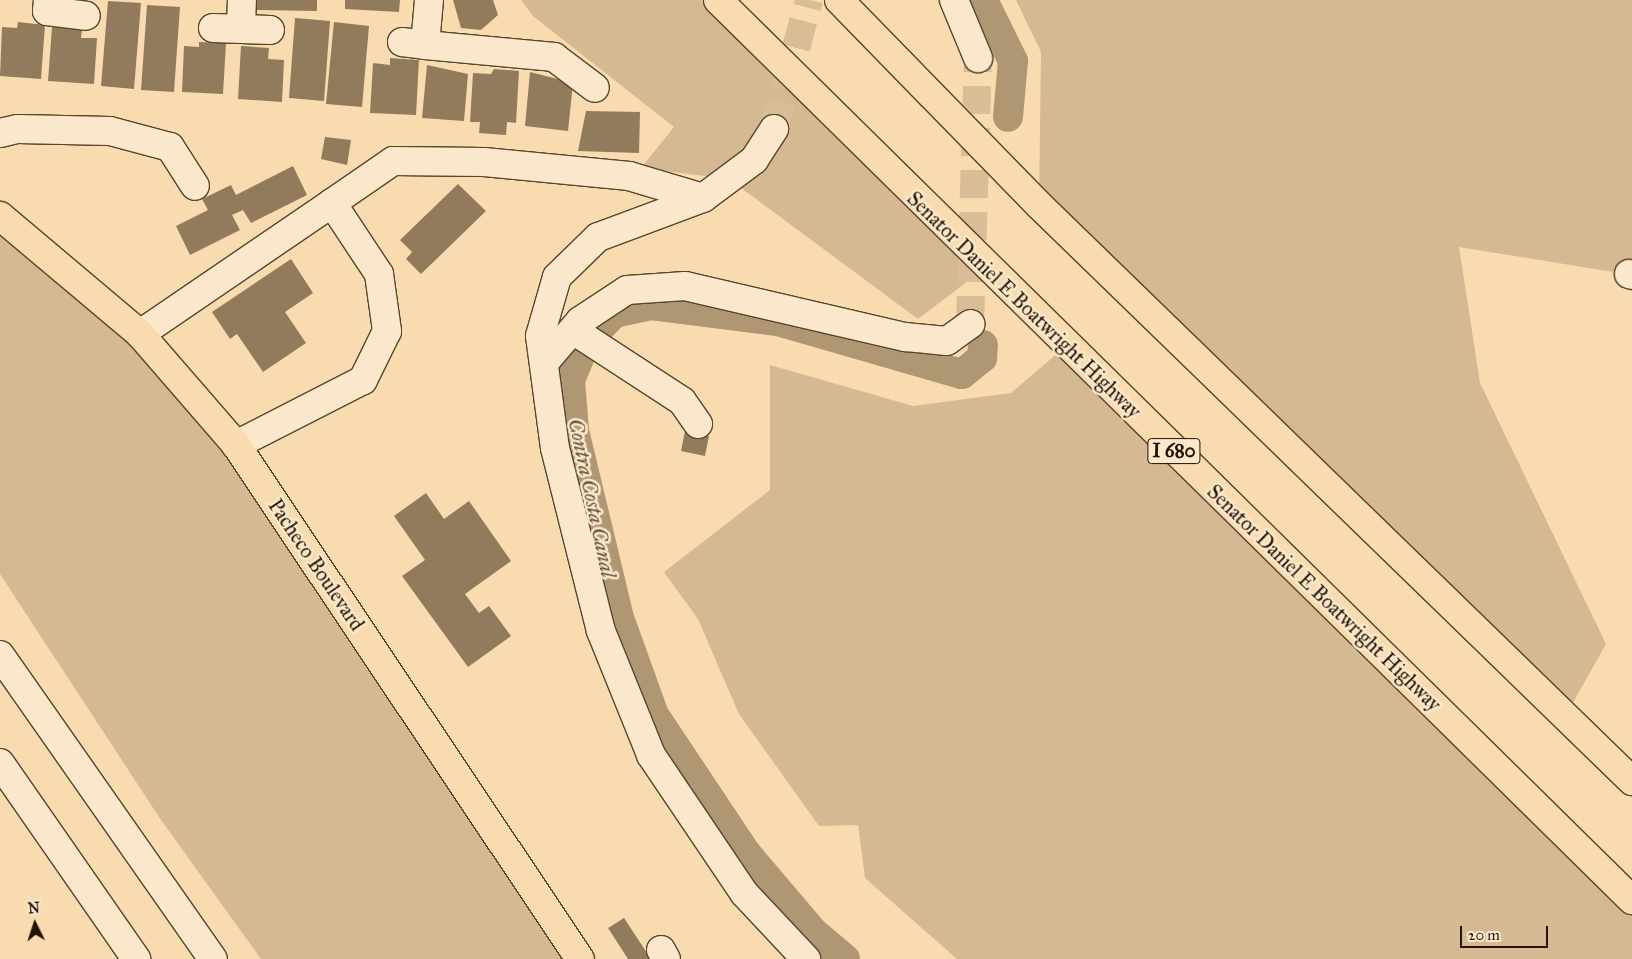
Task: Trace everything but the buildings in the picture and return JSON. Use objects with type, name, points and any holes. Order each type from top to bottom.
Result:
[{"type":"main road","name":"Senator Daniel E Boatwright Highway","points":[[718,0],[1632,900]]},
{"type":"main road","points":[[839,0],[1039,204],[1632,781]]},
{"type":"main road","name":"Pacheco Boulevard","points":[[0,216],[140,334],[236,445],[580,959]]},
{"type":"lane","points":[[48,0],[47,11],[86,16]]},
{"type":"lane","points":[[429,0],[413,44],[554,57],[594,88]]},
{"type":"lane","points":[[954,0],[978,58]]},
{"type":"lane","points":[[213,28],[242,13],[270,30]]},
{"type":"lane","points":[[0,133],[18,129],[110,131],[170,147],[195,186]]},
{"type":"lane","points":[[774,129],[754,160],[703,198],[598,237],[557,277],[540,336],[555,448],[601,631],[651,755],[744,893],[806,959]]},
{"type":"lane","points":[[140,334],[393,161],[484,162],[630,176],[703,198]]},
{"type":"lane","points":[[236,445],[363,380],[387,331],[379,274],[332,203]]},
{"type":"lane","points":[[544,364],[573,330],[627,290],[685,286],[905,337],[947,341],[970,324]]},
{"type":"lane","points":[[573,330],[682,401],[698,424]]},
{"type":"lane","points":[[0,655],[213,959]]},
{"type":"lane","points":[[0,763],[136,959]]},
{"type":"shaded area","points":[[521,0],[718,0],[985,268],[918,319],[729,179],[641,168],[674,127],[533,16]]},
{"type":"shaded area","points":[[1016,0],[1632,0],[1632,275],[1459,247],[1480,383],[1606,644],[1566,715],[1039,205],[1041,52]]},
{"type":"shaded area","points":[[0,216],[236,445],[580,959],[261,959],[161,820],[0,574]]},
{"type":"shaded area","points":[[1066,346],[1632,900],[1632,959],[957,959],[865,878],[858,825],[819,826],[739,714],[698,619],[664,572],[770,490],[770,365],[913,406],[1011,393]]},
{"type":"waterway","name":"Contra Costa Canal","points":[[983,0],[1013,61],[1008,117]]},
{"type":"waterway","name":"Contra Costa Canal","points":[[845,959],[813,932],[746,853],[654,715],[619,618],[574,430],[570,380],[586,342],[614,313],[651,305],[778,321],[962,374],[982,358],[983,345]]},
{"type":"tunnel","points":[[774,129],[809,0]]},
{"type":"tunnel","points":[[970,324],[978,58]]}]
